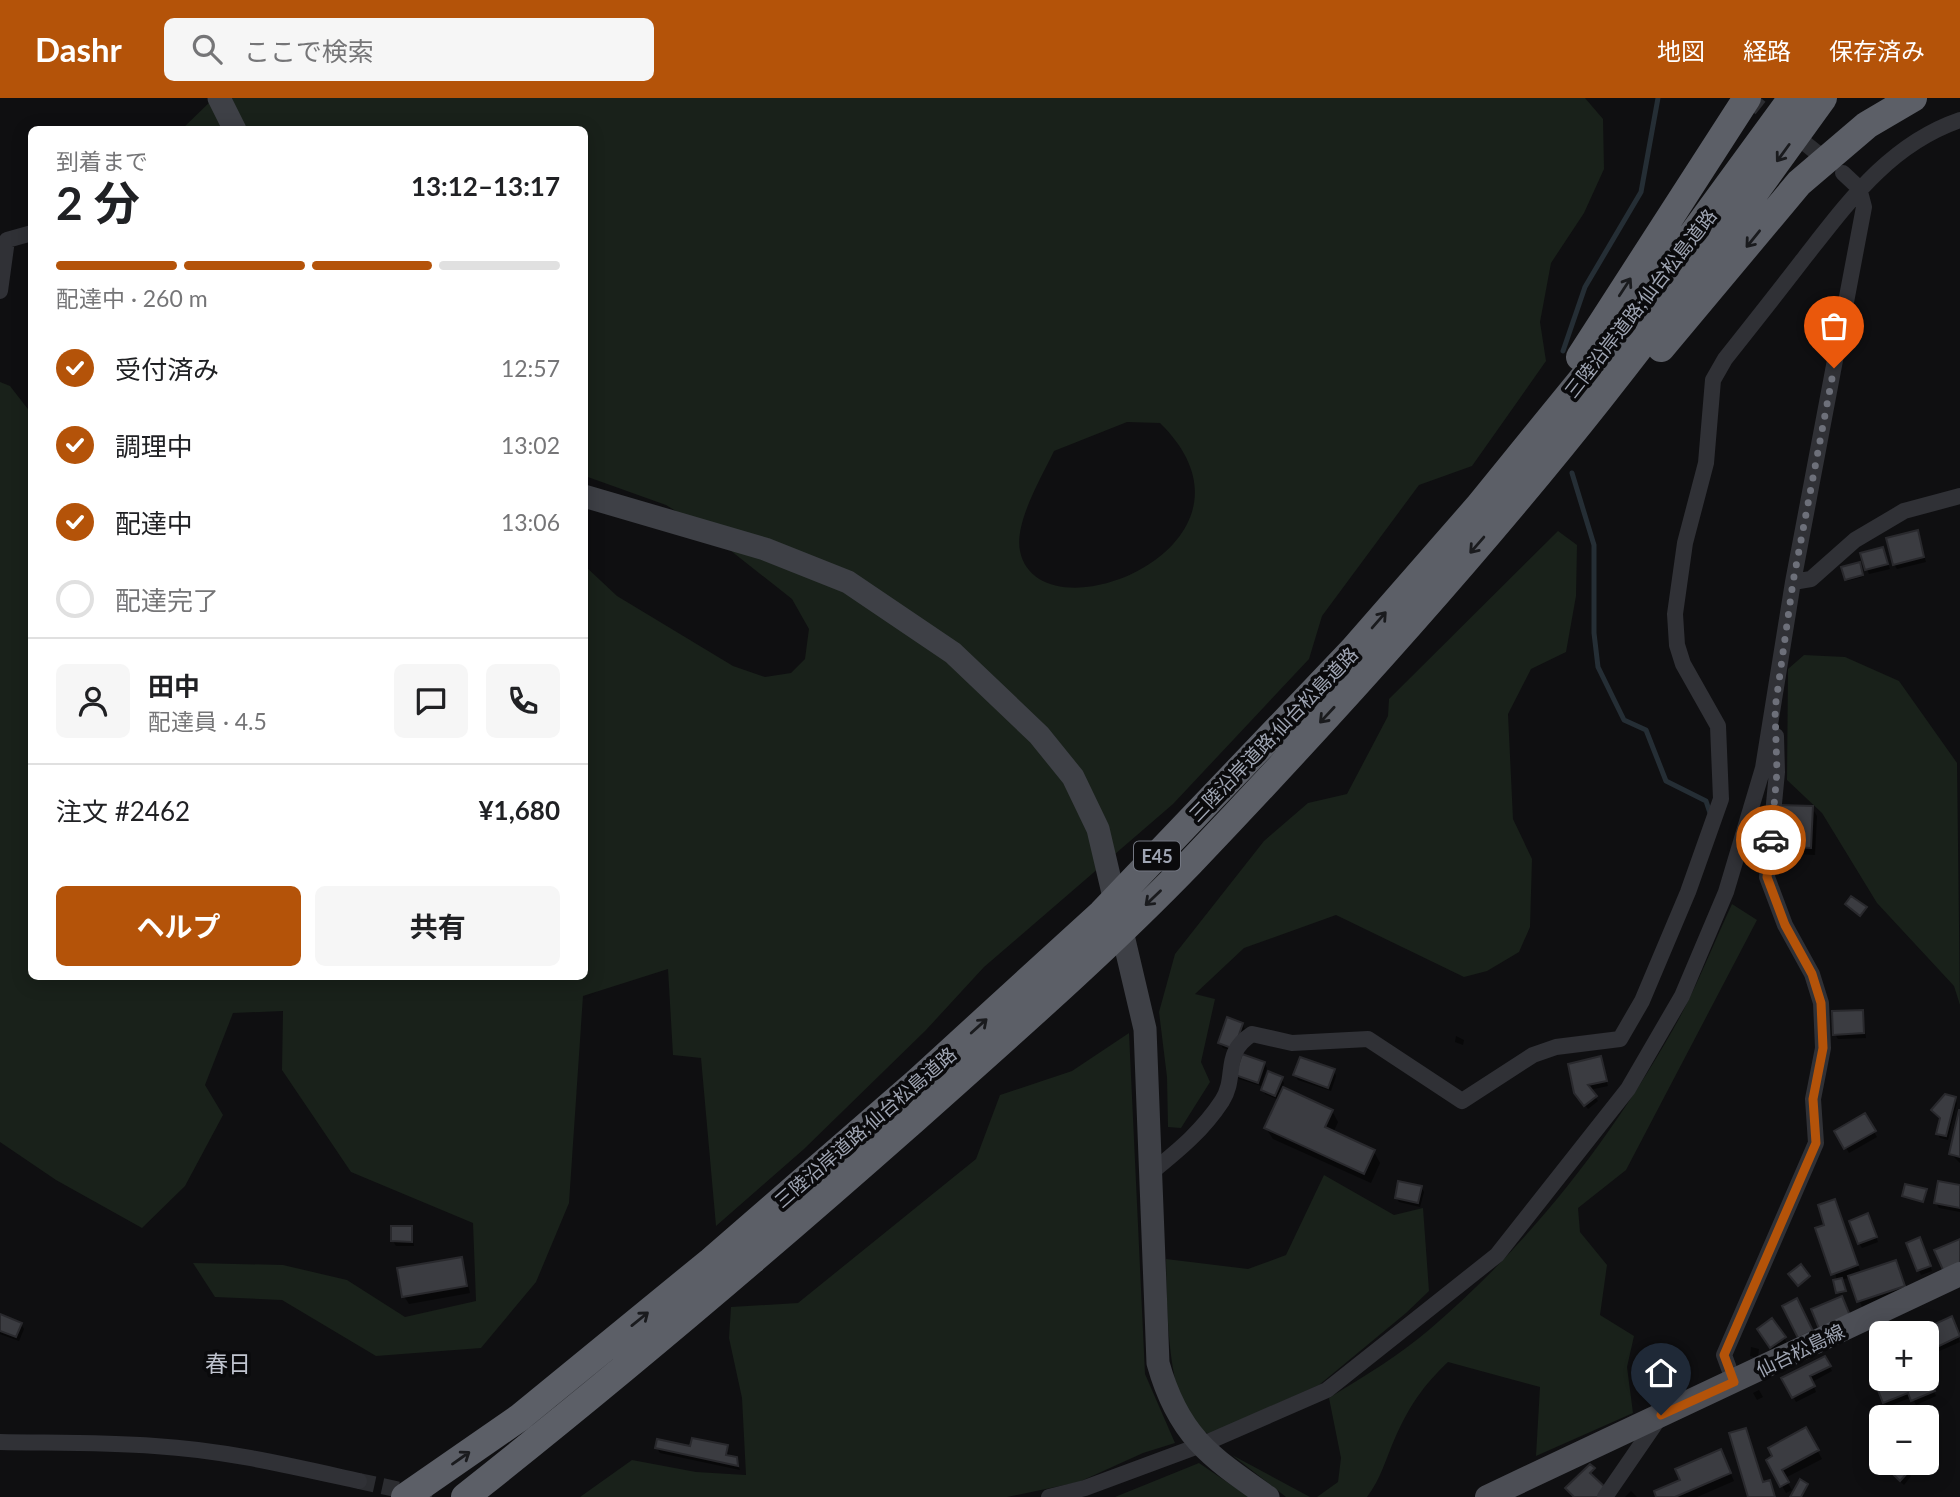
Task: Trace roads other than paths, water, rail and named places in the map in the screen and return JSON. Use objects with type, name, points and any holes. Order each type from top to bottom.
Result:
[{"type":"highway","points":[[1489,512],[1616,302],[1747,98]]},
{"type":"highway","name":"三陸沿岸道路;仙台松島道路","points":[[464,1497],[620,1374],[786,1232],[1030,1016],[1187,866],[1348,693],[1489,512],[1792,98]]},
{"type":"highway","name":"三陸沿岸道路;仙台松島道路","points":[[405,1497],[519,1418],[711,1261],[917,1083],[1081,932],[1489,512],[1662,318],[1823,98]]},
{"type":"highway","points":[[1489,512],[1620,396],[1799,183],[1867,125],[1913,98]]},
{"type":"main road","name":"仙台松島線","points":[[1487,1497],[1960,1275]]},
{"type":"street","points":[[219,98],[233,126]]},
{"type":"street","points":[[1153,1171],[1198,1135],[1224,1097],[1232,1054],[1242,1041],[1252,1034],[1292,1043],[1368,1039],[1462,1101],[1533,1055],[1556,1047],[1620,1039],[1642,1001],[1688,892],[1721,799],[1718,726],[1683,664],[1677,645],[1675,614],[1685,543],[1706,463],[1713,380],[1725,359],[1859,188],[1889,160],[1923,137],[1960,120]]},
{"type":"street","points":[[1049,1497],[1085,1488],[1201,1445],[1327,1390],[1497,1255],[1628,1088],[1682,996],[1726,891],[1763,768],[1775,709],[1793,582],[1864,206],[1859,188],[1843,173]]},
{"type":"street","points":[[0,291],[7,240],[28,234]]},
{"type":"street","points":[[1793,582],[1811,579],[1856,540],[1904,512],[1960,496]]},
{"type":"street","points":[[588,497],[765,550],[848,582],[953,653],[1039,735],[1073,777],[1098,829],[1145,1029],[1153,1171],[1158,1363],[1180,1422],[1201,1445],[1268,1497]]},
{"type":"street","points":[[1734,1382],[1724,1355],[1816,1143],[1813,1099],[1823,1048],[1821,1003],[1812,974],[1785,925],[1767,877],[1777,772],[1775,709]]},
{"type":"street","points":[[1605,1497],[1661,1415]]},
{"type":"street","points":[[0,1442],[153,1446],[200,1450],[246,1456],[359,1481]]},
{"type":"waterway","points":[[1563,351],[1585,287],[1641,192],[1658,98]]},
{"type":"waterway","points":[[1572,473],[1594,545],[1594,633],[1598,667],[1624,720],[1646,730],[1666,781],[1706,801],[1710,813]]},
{"type":"tunnel","points":[[1748,98],[1831,164]]},
{"type":"tunnel","points":[[359,1481],[432,1497]]},
{"type":"district","name":"春日","points":[[228,1363]]}]
